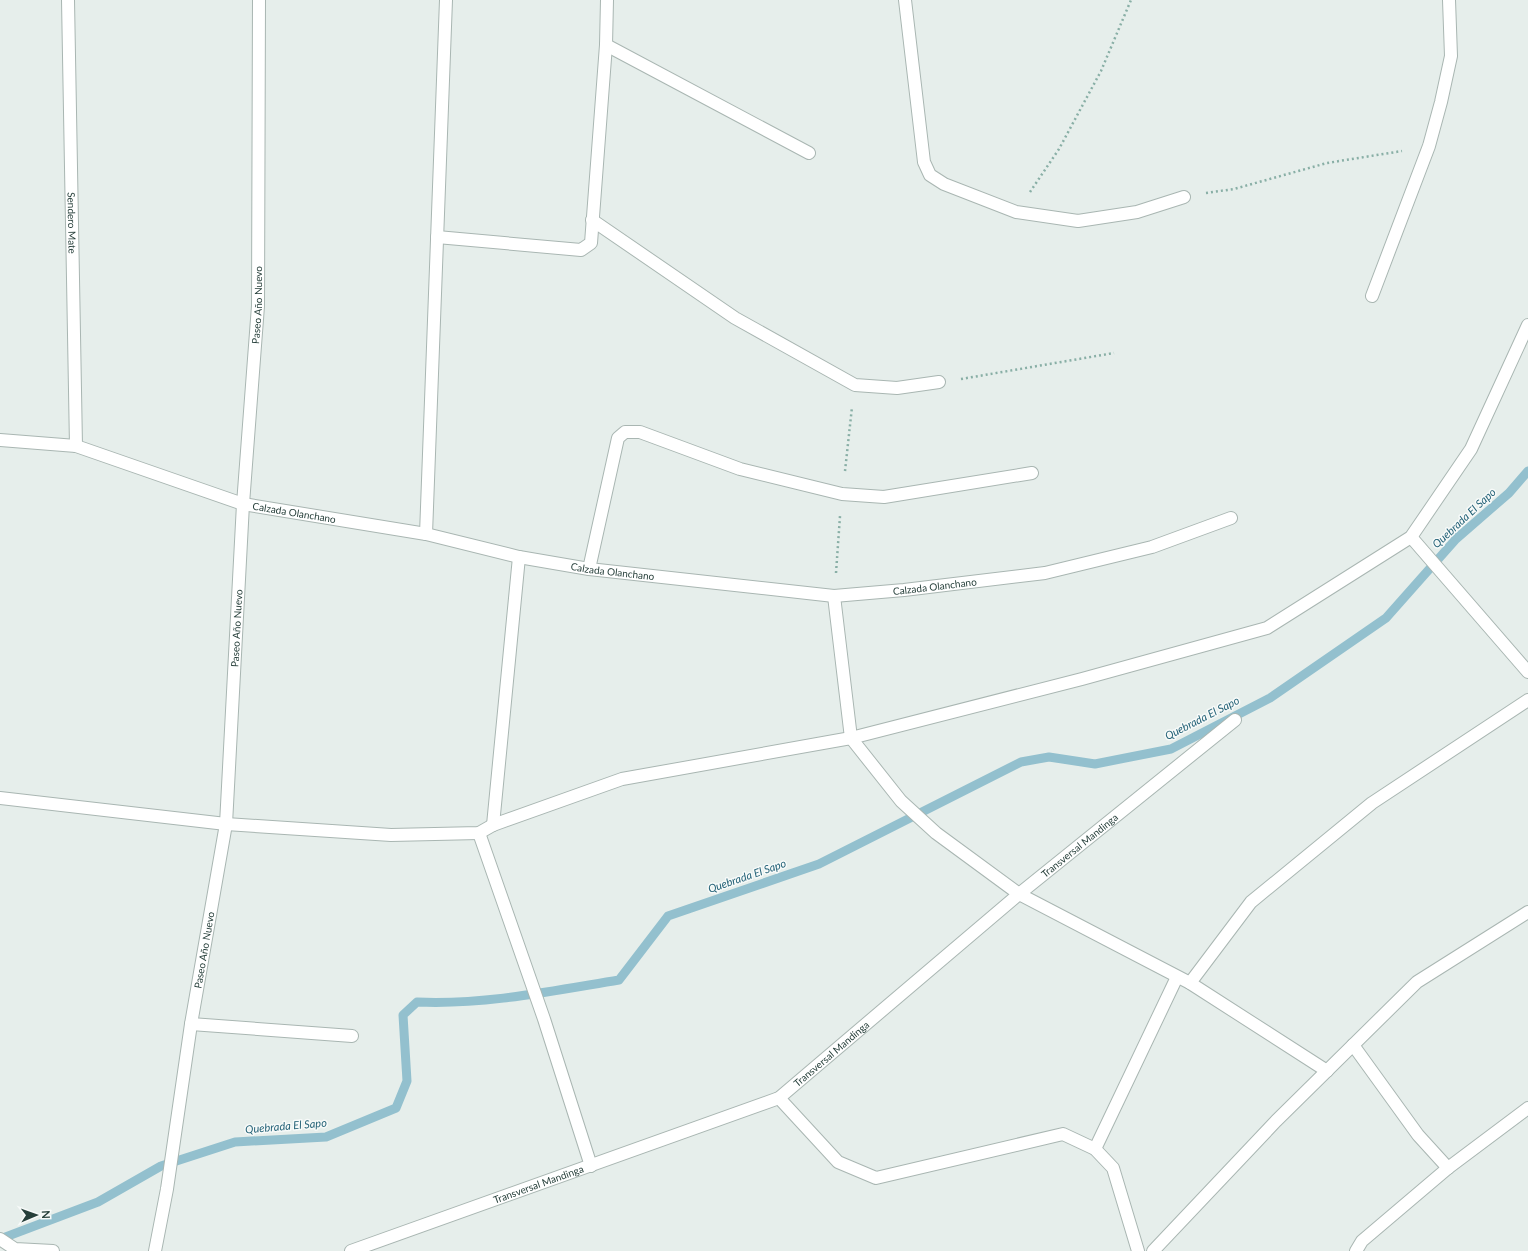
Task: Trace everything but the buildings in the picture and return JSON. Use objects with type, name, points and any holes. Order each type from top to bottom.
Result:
[{"type":"street","name":"Sendero Mate","points":[[68,0],[76,446]]},
{"type":"street","name":"Paseo Año Nuevo","points":[[154,1251],[167,1190],[191,1024],[226,824],[243,504],[258,306],[259,0]]},
{"type":"street","points":[[426,534],[446,0]]},
{"type":"street","points":[[437,237],[581,250],[591,243],[606,45],[607,0]]},
{"type":"street","points":[[905,0],[924,162],[930,175],[944,184],[1016,212],[1078,221],[1137,212],[1184,197]]},
{"type":"street","points":[[1372,296],[1428,146],[1441,102],[1451,56],[1449,0]]},
{"type":"street","points":[[606,45],[808,153]]},
{"type":"street","points":[[592,220],[735,318],[855,385],[897,388],[939,382]]},
{"type":"street","points":[[0,798],[226,824],[392,835],[479,832],[493,825],[622,779],[850,738],[1082,679],[1266,628],[1411,537],[1471,449],[1528,325]]},
{"type":"street","points":[[589,569],[618,438],[625,432],[640,432],[740,469],[842,494],[884,497],[1032,473]]},
{"type":"street","name":"Calzada Olanchano","points":[[0,440],[76,446],[243,504],[426,534],[520,557],[589,569],[834,596],[904,590],[1045,573],[1152,547],[1231,518]]},
{"type":"street","points":[[1411,537],[1443,572],[1528,672]]},
{"type":"street","points":[[493,825],[520,557]]},
{"type":"street","points":[[834,596],[850,738],[900,801],[936,833],[1019,894],[1190,983],[1327,1071]]},
{"type":"street","points":[[1190,983],[1251,902],[1372,803],[1528,700]]},
{"type":"street","name":"Transversal Mandinga","points":[[351,1251],[779,1098],[1019,894],[1235,720]]},
{"type":"street","points":[[479,832],[544,1019],[591,1166]]},
{"type":"street","points":[[1153,1251],[1276,1121],[1417,982],[1528,912]]},
{"type":"street","points":[[1095,1148],[1178,977]]},
{"type":"street","points":[[191,1024],[352,1036]]},
{"type":"street","points":[[1352,1045],[1418,1135],[1448,1168]]},
{"type":"street","points":[[779,1098],[838,1162],[876,1178],[1063,1134],[1095,1148],[1113,1168],[1138,1251]]},
{"type":"street","points":[[1356,1251],[1362,1241],[1448,1168],[1528,1108]]},
{"type":"street","points":[[0,1239],[15,1249],[53,1251]]},
{"type":"path","points":[[1016,212],[1059,149],[1101,70],[1131,0]]},
{"type":"path","points":[[1184,197],[1234,189],[1327,164],[1428,146]]},
{"type":"path","points":[[939,382],[1114,353]]},
{"type":"waterway","name":"Quebrada El Sapo","points":[[0,1239],[98,1202],[161,1166],[235,1142],[326,1137],[396,1108],[407,1081],[403,1015],[417,1002],[493,999],[544,993],[619,980],[668,916],[819,864],[1021,762],[1049,757],[1095,764],[1171,749],[1270,698],[1386,618],[1456,539],[1509,493],[1528,471]]}]
